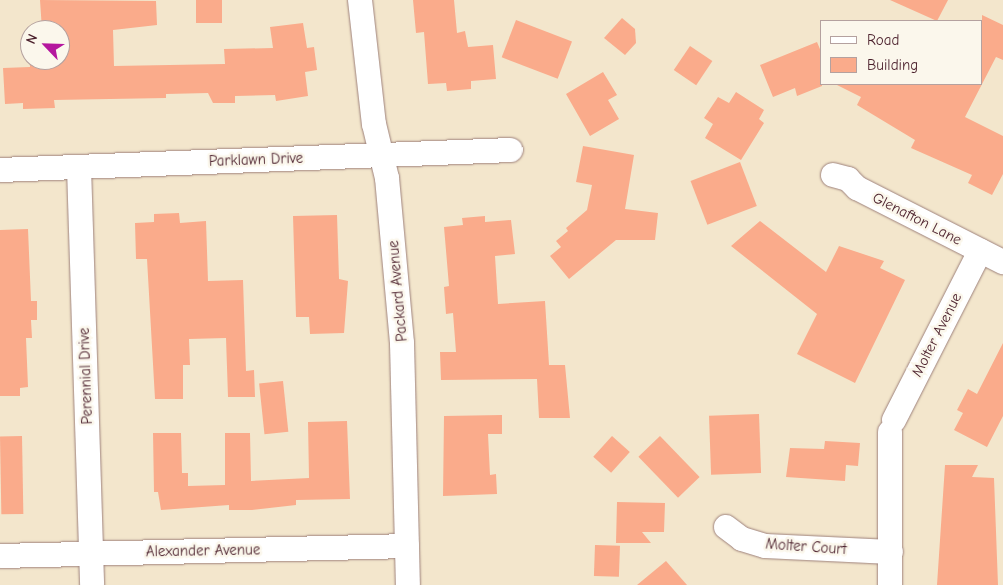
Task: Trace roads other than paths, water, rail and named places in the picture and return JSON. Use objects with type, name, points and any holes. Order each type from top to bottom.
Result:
[{"type":"street","name":"Packard Avenue","points":[[360,0],[382,155],[402,343],[408,585]]},
{"type":"street","name":"Parklawn Drive","points":[[0,170],[511,150]]},
{"type":"street","name":"Perennial Drive","points":[[78,167],[92,585]]},
{"type":"street","name":"Glenafton Lane","points":[[832,175],[848,179],[857,188],[1003,262]]},
{"type":"street","name":"Molter Avenue","points":[[890,585],[892,426],[980,251]]},
{"type":"street","name":"Molter Court","points":[[726,527],[742,538],[765,546],[891,552]]},
{"type":"street","name":"Alexander Avenue","points":[[0,556],[407,546]]}]
